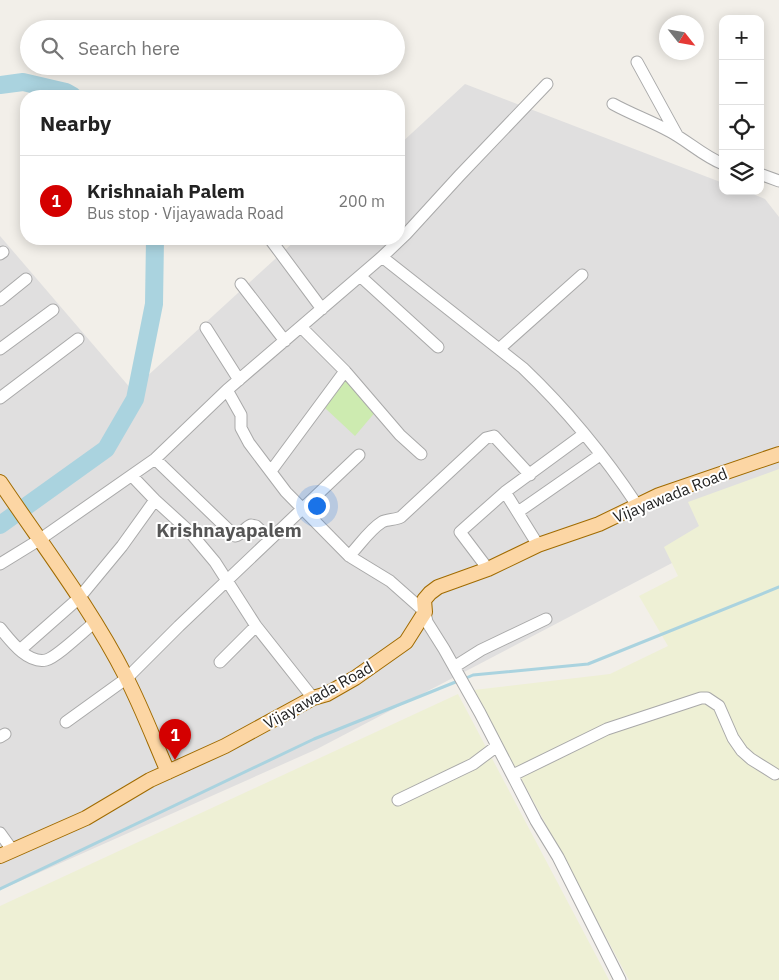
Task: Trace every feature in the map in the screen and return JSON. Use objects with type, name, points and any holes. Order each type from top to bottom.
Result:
[{"type":"main road","name":"Vijayawada Road","points":[[6,853],[86,818],[150,780],[225,746],[313,698],[327,694],[355,678],[406,642],[425,612],[424,600],[438,587],[488,569],[538,545],[599,524],[659,495],[779,454]]},
{"type":"main road","points":[[0,482],[95,622],[127,678],[168,772]]},
{"type":"street","points":[[637,62],[677,136]]},
{"type":"street","points":[[405,235],[547,84]]},
{"type":"street","points":[[613,104],[677,136],[719,162]]},
{"type":"street","points":[[764,176],[779,182]]},
{"type":"street","points":[[275,245],[322,308]]},
{"type":"street","points":[[0,564],[39,540],[155,459],[227,390],[395,245]]},
{"type":"street","points":[[382,257],[499,349],[543,387],[581,428],[637,505]]},
{"type":"street","points":[[499,349],[582,275]]},
{"type":"street","points":[[360,276],[438,347]]},
{"type":"street","points":[[0,300],[26,279]]},
{"type":"street","points":[[242,284],[285,341]]},
{"type":"street","points":[[0,349],[52,310]]},
{"type":"street","points":[[301,327],[346,371],[400,434],[421,454]]},
{"type":"street","points":[[206,328],[239,380]]},
{"type":"street","points":[[0,398],[78,339]]},
{"type":"street","points":[[271,471],[346,371]]},
{"type":"street","points":[[227,390],[241,415],[241,428],[249,443],[286,492],[349,556],[390,582],[425,612],[427,622],[456,670],[536,821],[558,857],[620,980]]},
{"type":"street","points":[[488,569],[460,532],[505,492],[584,434]]},
{"type":"street","points":[[349,556],[379,525],[386,520],[401,517],[486,438],[494,436],[530,475]]},
{"type":"street","points":[[66,722],[127,678],[359,455]]},
{"type":"street","points":[[518,512],[600,455]]},
{"type":"street","points":[[155,459],[235,536],[240,535],[247,526],[251,525],[256,526],[270,539]]},
{"type":"street","points":[[132,476],[189,531],[215,562],[256,626],[313,698]]},
{"type":"street","points":[[505,492],[538,545]]},
{"type":"street","points":[[20,650],[79,598],[122,546],[155,500]]},
{"type":"street","points":[[456,670],[481,650],[546,619]]},
{"type":"street","points":[[2,633],[20,650],[36,660],[46,660],[55,655],[95,622]]},
{"type":"street","points":[[220,662],[256,626]]},
{"type":"street","points":[[513,776],[607,729],[701,698],[707,698],[719,706],[733,738],[742,751],[751,760],[775,774]]},
{"type":"street","points":[[398,800],[473,764],[497,746]]},
{"type":"street","points":[[0,833],[6,853]]},
{"type":"shaded area","name":"Krishnayapalem","points":[[465,84],[719,181],[719,195],[755,195],[765,199],[779,217],[779,507],[317,749],[0,890],[0,236],[132,390],[290,245],[405,245],[405,139]]},
{"type":"green space","points":[[346,380],[377,410],[355,436],[325,408]]},
{"type":"green space","points":[[779,469],[779,980],[629,980],[474,690],[610,674],[668,646],[639,596],[678,576],[664,547],[699,526],[688,502]]},
{"type":"green space","points":[[458,694],[609,980],[0,980],[0,906]]},
{"type":"waterway","points":[[0,85],[23,82],[57,90]]},
{"type":"waterway","points":[[0,525],[106,449],[135,399],[154,304],[155,245]]},
{"type":"waterway","points":[[464,679],[473,675],[588,664],[779,587]]},
{"type":"waterway","points":[[0,889],[314,739],[458,681]]},
{"type":"place","name":"Krishnaiah Palem","points":[[175,760]]},
{"type":"district","name":"Krishnayapalem","points":[[229,530]]}]
